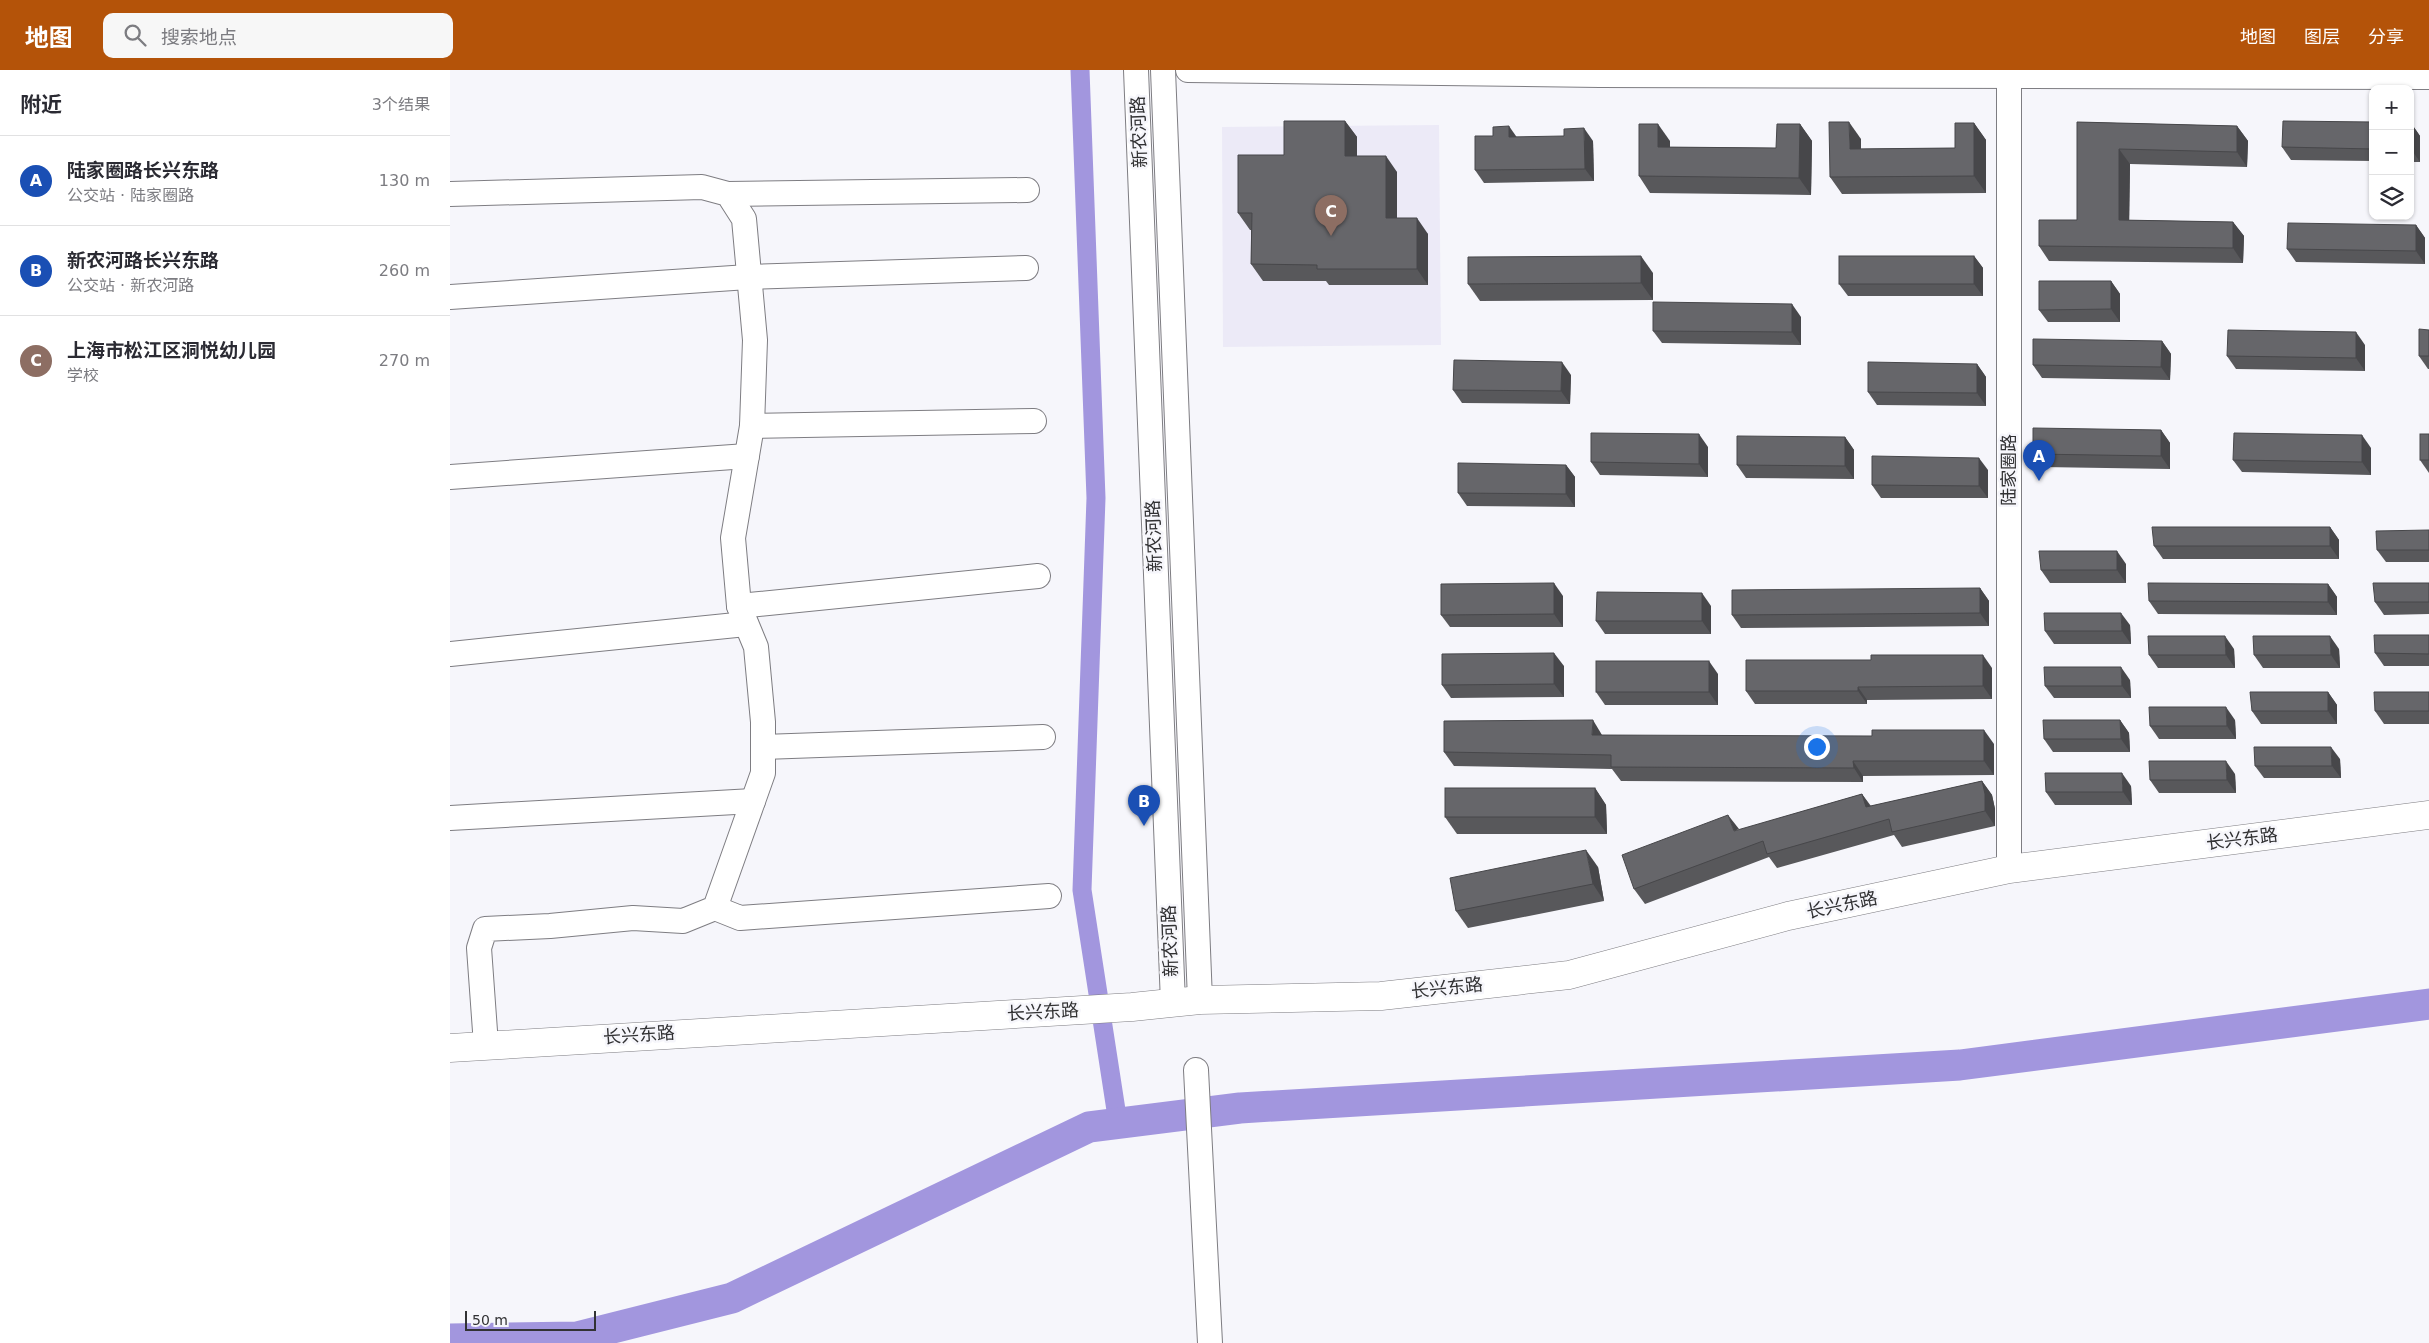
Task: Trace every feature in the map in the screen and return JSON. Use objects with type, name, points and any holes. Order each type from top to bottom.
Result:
[{"type":"main road","name":"长兴东路","points":[[450,1048],[1132,1007],[1200,1000],[1381,996],[1569,975],[1788,916],[2009,869],[2429,815]]},
{"type":"street","name":"新农河路","points":[[1136,70],[1173,1003]]},
{"type":"street","name":"新农河路","points":[[1163,70],[1200,1000]]},
{"type":"street","points":[[1188,70],[1600,75],[2009,73],[2429,77]]},
{"type":"street","name":"陆家圈路","points":[[2009,73],[2009,869]]},
{"type":"street","points":[[450,194],[702,187],[728,194],[1027,190]]},
{"type":"street","points":[[716,908],[763,773],[763,722],[756,647],[743,615],[733,538],[752,426],[755,340],[744,219],[728,194]]},
{"type":"street","points":[[450,297],[748,277],[1026,268]]},
{"type":"street","points":[[752,426],[1034,421]]},
{"type":"street","points":[[450,477],[747,456]]},
{"type":"street","points":[[450,654],[1038,576]]},
{"type":"street","points":[[763,748],[1043,737]]},
{"type":"street","points":[[450,818],[753,801]]},
{"type":"street","points":[[486,1045],[479,948],[485,929],[550,926],[633,918],[683,921],[716,908],[740,918],[1048,896]]},
{"type":"street","points":[[1196,1070],[1204,1192],[1210,1343]]},
{"type":"shaded area","points":[[1439,125],[1441,345],[1223,347],[1222,127]]},
{"type":"building","points":[[1284,121],[1345,121],[1345,156],[1386,156],[1386,218],[1417,218],[1417,269],[1317,269],[1317,265],[1251,264],[1252,213],[1238,213],[1238,155],[1284,155]]},
{"type":"building","points":[[2283,121],[2369,122],[2369,149],[2282,147]]},
{"type":"building","points":[[1829,122],[1849,122],[1850,149],[1955,148],[1955,123],[1974,123],[1974,176],[1830,177]]},
{"type":"building","points":[[2077,122],[2237,126],[2237,152],[2119,149],[2119,220],[2233,222],[2233,248],[2039,246],[2039,220],[2077,220]]},
{"type":"building","points":[[1639,124],[1658,124],[1658,147],[1776,148],[1777,124],[1800,124],[1799,178],[1639,176]]},
{"type":"building","points":[[1509,126],[1509,137],[1564,136],[1564,129],[1584,128],[1585,169],[1475,170],[1475,136],[1493,136],[1493,127]]},
{"type":"building","points":[[2288,223],[2416,225],[2416,251],[2287,249]]},
{"type":"building","points":[[1641,256],[1641,283],[1468,284],[1468,257]]},
{"type":"building","points":[[1839,256],[1974,256],[1974,284],[1839,284]]},
{"type":"building","points":[[2039,281],[2111,281],[2111,309],[2039,310]]},
{"type":"building","points":[[1653,302],[1792,304],[1792,332],[1653,331]]},
{"type":"building","points":[[2419,329],[2429,330],[2429,356],[2419,356]]},
{"type":"building","points":[[2228,330],[2356,332],[2356,358],[2227,356]]},
{"type":"building","points":[[2033,339],[2162,341],[2161,367],[2033,365]]},
{"type":"building","points":[[1454,360],[1562,362],[1561,391],[1453,390]]},
{"type":"building","points":[[1868,362],[1977,364],[1977,393],[1868,392]]},
{"type":"building","points":[[2033,428],[2161,430],[2161,456],[2033,454]]},
{"type":"building","points":[[1591,433],[1699,434],[1699,464],[1591,462]]},
{"type":"building","points":[[2234,433],[2362,435],[2362,462],[2233,460]]},
{"type":"building","points":[[2420,434],[2429,434],[2429,460],[2420,460]]},
{"type":"building","points":[[1737,436],[1845,437],[1845,466],[1737,465]]},
{"type":"building","points":[[1872,456],[1979,458],[1979,486],[1872,485]]},
{"type":"building","points":[[1458,463],[1566,465],[1566,494],[1458,493]]},
{"type":"building","points":[[2152,527],[2330,527],[2330,546],[2154,546]]},
{"type":"building","points":[[2429,530],[2429,550],[2377,550],[2376,531]]},
{"type":"building","points":[[2039,551],[2117,551],[2117,570],[2041,570]]},
{"type":"building","points":[[1554,583],[1554,614],[1441,615],[1441,584]]},
{"type":"building","points":[[2148,583],[2328,584],[2328,602],[2149,601]]},
{"type":"building","points":[[2373,583],[2429,583],[2429,602],[2375,602]]},
{"type":"building","points":[[1980,588],[1980,613],[1732,615],[1732,590]]},
{"type":"building","points":[[1597,592],[1702,593],[1702,621],[1596,621]]},
{"type":"building","points":[[2044,613],[2121,613],[2122,631],[2045,631]]},
{"type":"building","points":[[2374,635],[2429,635],[2429,654],[2375,653]]},
{"type":"building","points":[[2148,636],[2225,636],[2226,655],[2149,655]]},
{"type":"building","points":[[2253,636],[2330,636],[2331,655],[2254,655]]},
{"type":"building","points":[[1554,653],[1554,684],[1442,685],[1442,654]]},
{"type":"building","points":[[1871,655],[1983,655],[1983,686],[1858,687],[1858,691],[1746,691],[1746,660],[1871,660]]},
{"type":"building","points":[[1596,661],[1709,661],[1709,692],[1596,692]]},
{"type":"building","points":[[2044,667],[2121,667],[2122,686],[2045,686]]},
{"type":"building","points":[[2250,692],[2328,692],[2328,711],[2252,711]]},
{"type":"building","points":[[2374,692],[2429,692],[2429,711],[2375,711]]},
{"type":"building","points":[[2149,707],[2226,707],[2227,726],[2150,726]]},
{"type":"building","points":[[1593,720],[1592,735],[1872,736],[1872,730],[1984,730],[1984,761],[1853,761],[1854,768],[1611,767],[1611,755],[1444,752],[1444,721]]},
{"type":"building","points":[[2043,720],[2120,720],[2121,739],[2044,739]]},
{"type":"building","points":[[2254,747],[2331,747],[2332,766],[2255,766]]},
{"type":"building","points":[[2149,761],[2226,761],[2227,780],[2150,780]]},
{"type":"building","points":[[2045,773],[2122,773],[2123,792],[2046,792]]},
{"type":"building","points":[[1982,781],[1985,794],[1985,811],[1892,832],[1889,819],[1767,854],[1763,841],[1634,889],[1622,855],[1728,815],[1734,831],[1862,794],[1866,807]]},
{"type":"building","points":[[1445,788],[1595,788],[1595,817],[1445,817]]},
{"type":"building","points":[[1586,850],[1593,884],[1456,911],[1450,878]]},
{"type":"waterway","points":[[1080,70],[1096,498],[1082,890],[1118,1123]]},
{"type":"waterway","points":[[450,1339],[577,1337],[732,1298],[1089,1127],[1240,1108],[1960,1065],[2429,1004]]},
{"type":"place","name":"上海市松江区洞悦幼儿园","points":[[1331,236]]},
{"type":"place","name":"陆家圈路长兴东路","points":[[2039,481]]},
{"type":"place","name":"新农河路长兴东路","points":[[1144,826]]}]
